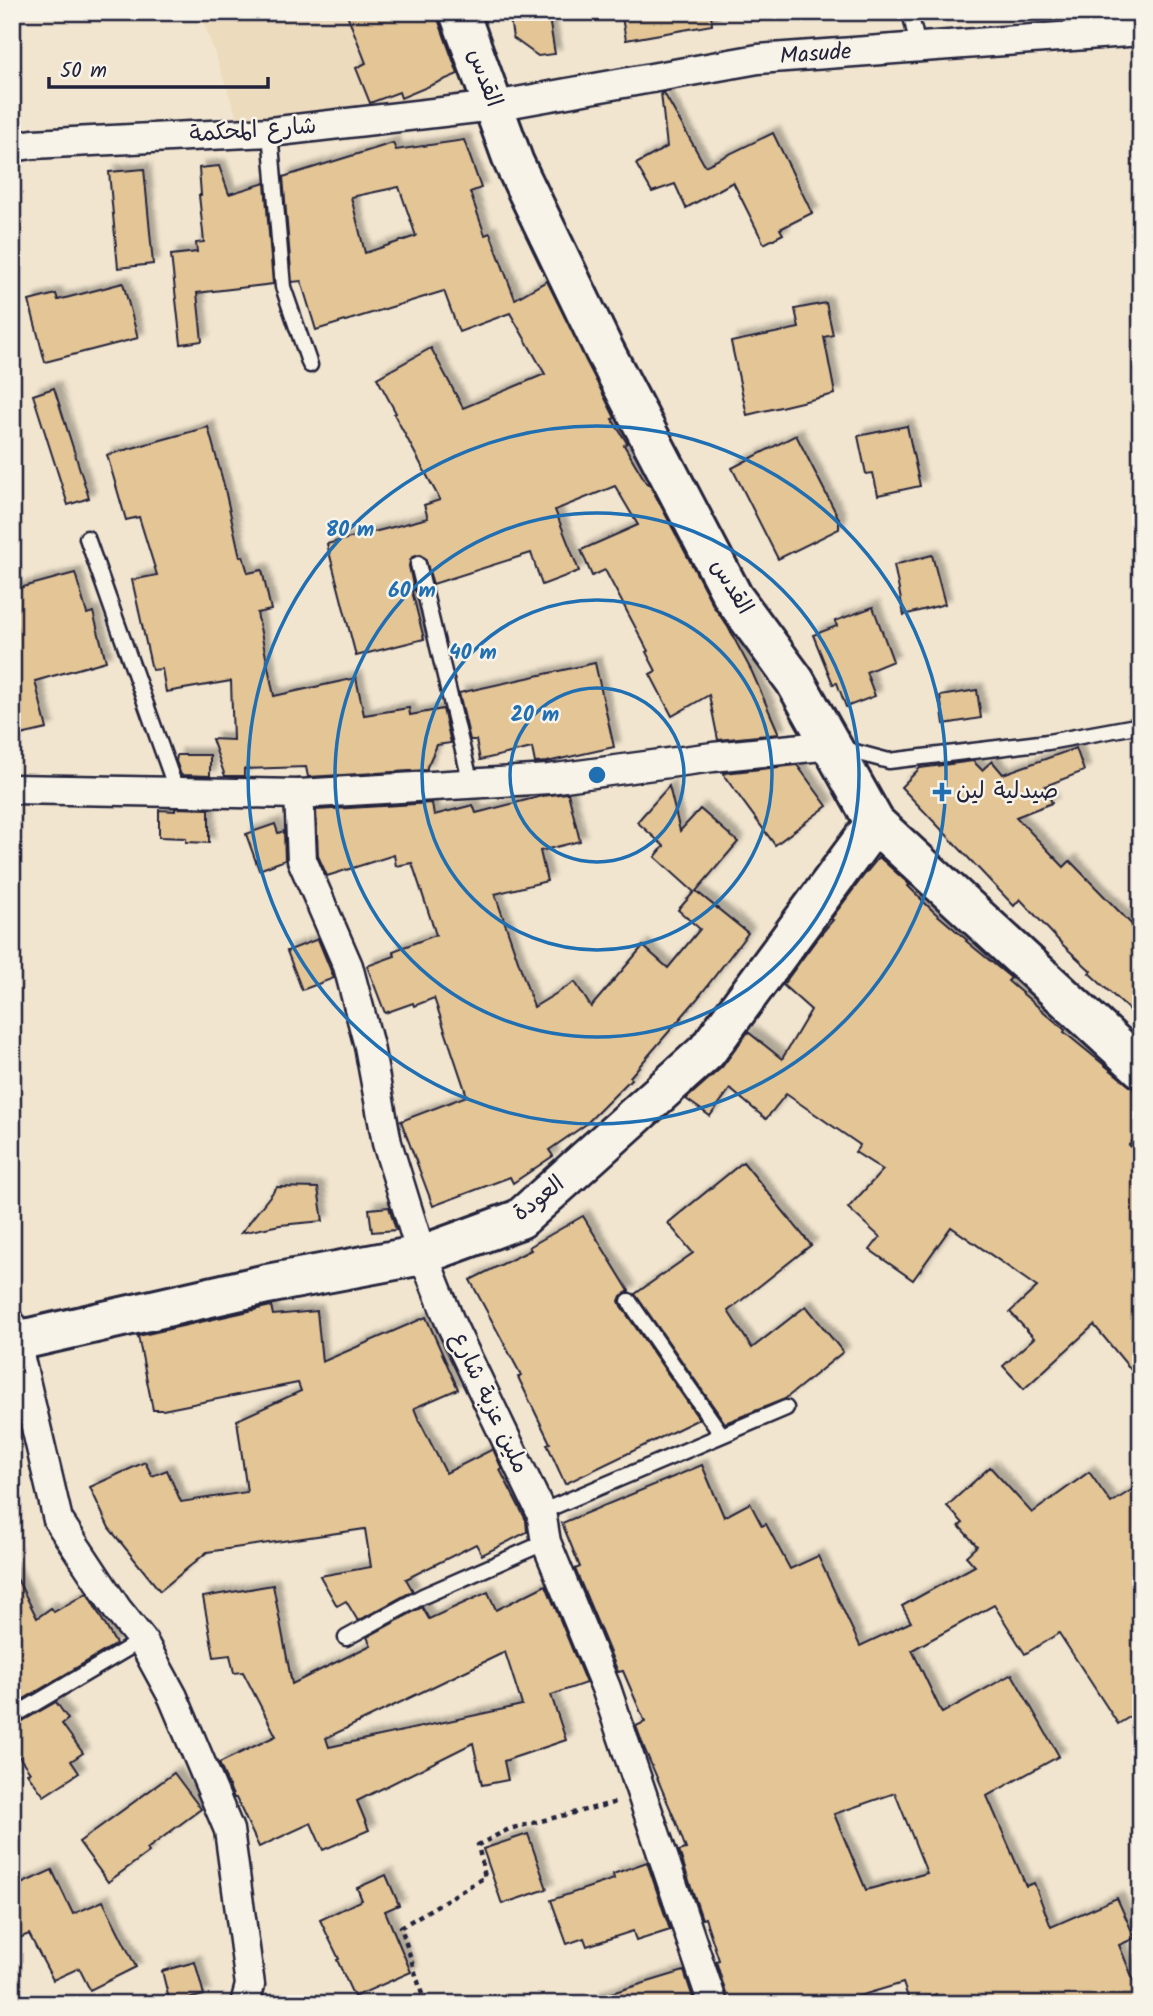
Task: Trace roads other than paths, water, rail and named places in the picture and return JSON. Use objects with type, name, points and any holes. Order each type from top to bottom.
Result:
[{"type":"main road","name":"القدس","points":[[459,12],[514,163],[604,350],[733,597],[795,681],[875,823],[1141,1068]]},
{"type":"main road","name":"العودة","points":[[14,1336],[422,1255],[520,1219],[707,1051],[875,823]]},
{"type":"street","name":"Masude","points":[[494,106],[758,59],[1141,32]]},
{"type":"street","name":"شارع المحكمة","points":[[12,147],[270,132],[494,106]]},
{"type":"street","points":[[12,789],[299,794],[549,779],[713,757],[832,746]]},
{"type":"street","name":"ملين عزبة شارع","points":[[299,794],[302,860],[348,966],[369,1046],[387,1143],[422,1255],[450,1322],[541,1512],[546,1542],[606,1688],[713,2004]]},
{"type":"street","points":[[14,1336],[58,1520],[117,1609],[142,1640],[173,1697],[229,1830],[250,1985],[245,2004]]},
{"type":"lane","points":[[910,12],[918,47]]},
{"type":"lane","points":[[270,132],[283,287],[310,365]]},
{"type":"lane","points":[[87,538],[177,792]]},
{"type":"lane","points":[[418,565],[471,784]]},
{"type":"lane","points":[[832,746],[889,761],[1048,742],[1141,725]]},
{"type":"lane","points":[[629,1301],[721,1434]]},
{"type":"lane","points":[[541,1512],[786,1408]]},
{"type":"lane","points":[[346,1638],[424,1596],[546,1542]]},
{"type":"lane","points":[[12,1717],[142,1640]]},
{"type":"place","name":"صيدلية لين","points":[[942,792]]}]
